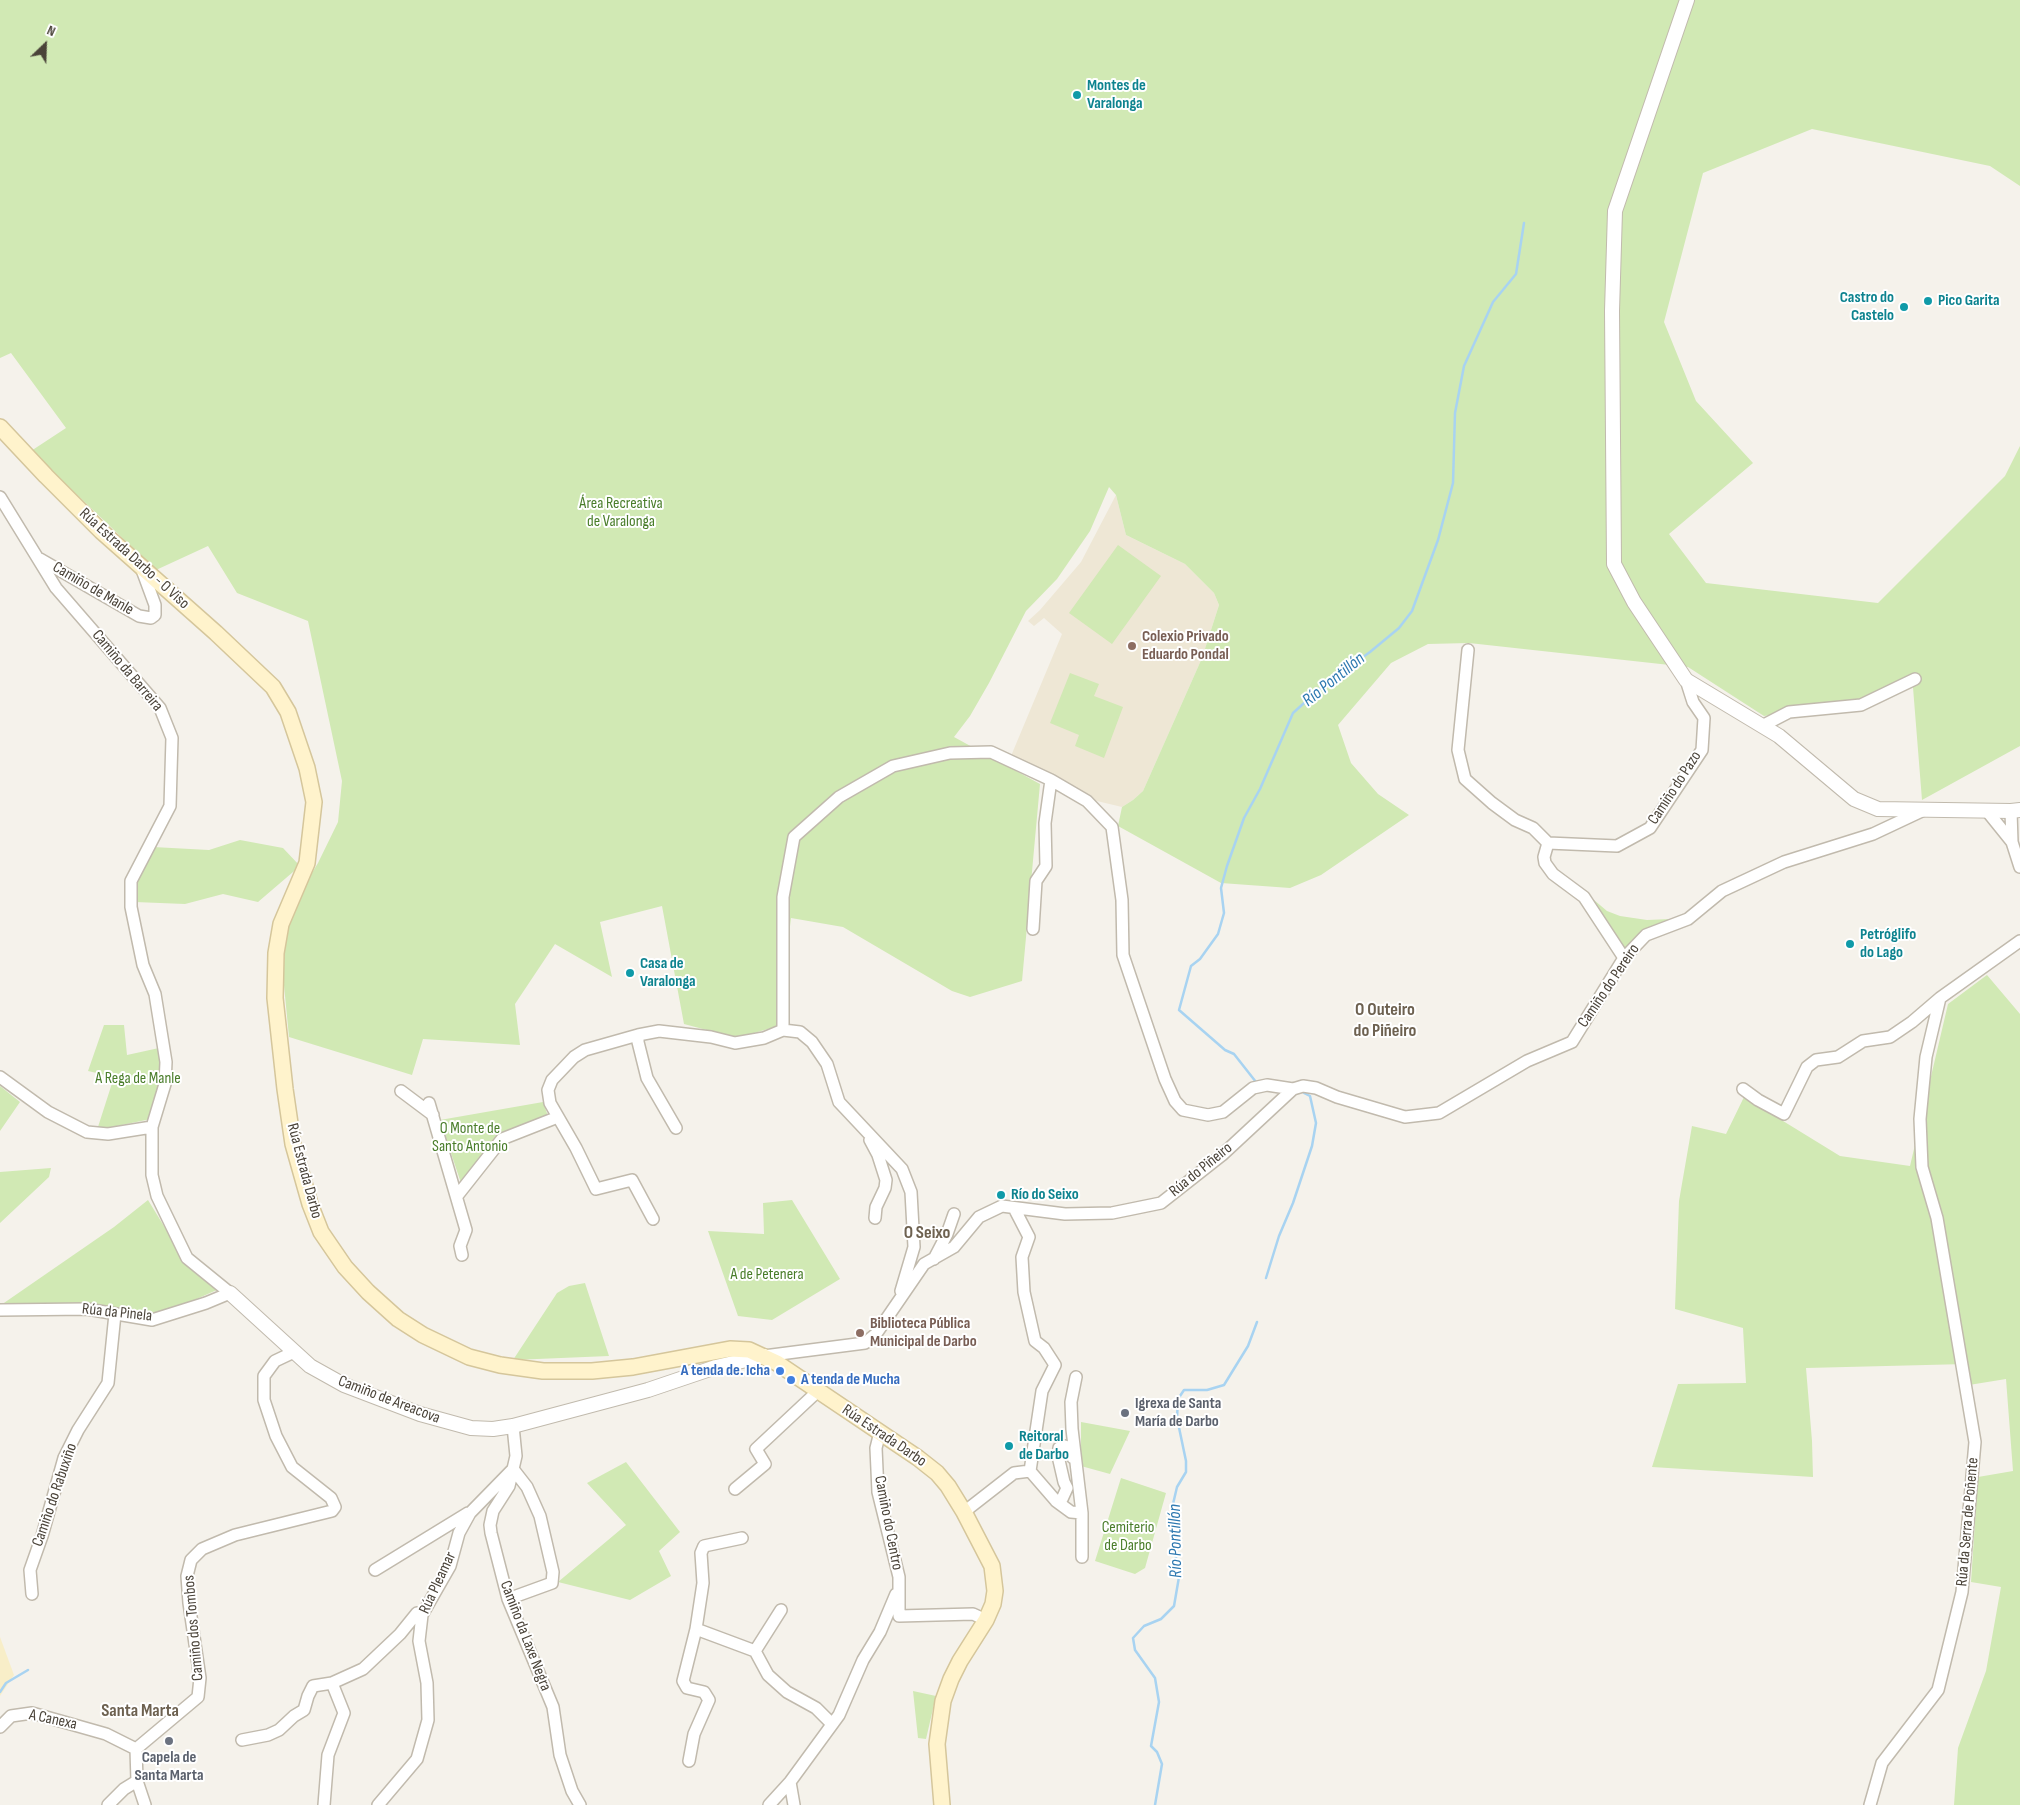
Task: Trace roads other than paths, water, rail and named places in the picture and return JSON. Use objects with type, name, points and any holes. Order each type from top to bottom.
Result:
[{"type":"main road","name":"Rúa Estrada Darbo - O Viso","points":[[0,427],[100,531],[273,686]]},
{"type":"main road","name":"Rúa Estrada Darbo","points":[[273,686],[288,712],[307,768],[314,802],[307,863],[281,924],[276,953],[275,998],[293,1144],[310,1204],[321,1232],[345,1267],[386,1308],[423,1336],[469,1357],[500,1365],[543,1371],[592,1371],[633,1367],[730,1349],[749,1350],[777,1363],[937,1473],[948,1486],[964,1512],[992,1566],[995,1579],[993,1604],[986,1620],[960,1661],[943,1701],[936,1744],[942,1805]]},
{"type":"street","points":[[1687,0],[1615,211],[1612,331],[1614,564],[1634,602],[1686,680],[1779,736],[1854,799],[1878,809],[2016,811],[2012,842]]},
{"type":"street","name":"Camiño da Barreira","points":[[0,497],[56,588],[160,708],[172,738],[170,806],[131,881],[131,907],[144,965],[155,994],[166,1062],[165,1084],[152,1126]]},
{"type":"street","name":"Camiño de Manle","points":[[38,558],[139,616],[151,618],[155,615],[155,605],[140,566]]},
{"type":"street","points":[[1468,650],[1458,750],[1465,778],[1492,803],[1515,820],[1533,828],[1548,843],[1544,858],[1548,870],[1584,897],[1624,958]]},
{"type":"street","points":[[1762,726],[1789,712],[1861,705],[1915,679]]},
{"type":"street","name":"Camiño do Pazo","points":[[1548,843],[1617,846],[1650,828],[1702,750],[1704,718],[1693,702],[1686,680]]},
{"type":"street","name":"Camiño do Pereiro","points":[[783,1030],[783,897],[794,837],[839,797],[893,766],[950,753],[991,752],[1050,780],[1087,801],[1112,827],[1122,900],[1123,955],[1165,1079],[1175,1102],[1183,1110],[1208,1115],[1223,1112],[1253,1088],[1268,1085],[1293,1089],[1303,1086],[1316,1088],[1337,1098],[1405,1117],[1439,1113],[1527,1061],[1572,1042],[1624,958],[1646,935],[1688,919],[1722,891],[1784,862],[1873,834],[1924,810]]},
{"type":"street","points":[[1033,929],[1036,881],[1046,866],[1045,823],[1050,780]]},
{"type":"street","points":[[1987,811],[2012,842],[2020,867]]},
{"type":"street","points":[[1742,1089],[1784,1114],[1807,1067],[1816,1060],[1838,1057],[1862,1041],[1890,1037],[1912,1022],[1940,998],[2020,941]]},
{"type":"street","name":"Rúa da Serra de Poñente","points":[[1870,1805],[1882,1763],[1938,1690],[1962,1592],[1975,1442],[1937,1218],[1922,1167],[1920,1118],[1926,1057],[1940,998]]},
{"type":"street","points":[[653,1219],[632,1180],[596,1189],[550,1103],[548,1090],[552,1080],[574,1057],[586,1050],[638,1035],[659,1031],[711,1037],[735,1043],[764,1038],[783,1030],[800,1032],[812,1042],[827,1064],[839,1102],[902,1169],[911,1192],[914,1246],[899,1300]]},
{"type":"street","points":[[638,1035],[647,1078],[676,1128]]},
{"type":"street","points":[[0,1077],[48,1112],[87,1132],[108,1134],[152,1126]]},
{"type":"street","name":"Rúa do Piñeiro","points":[[764,1356],[865,1343],[876,1334],[924,1264],[954,1247],[979,1217],[1002,1206],[1065,1214],[1112,1213],[1161,1203],[1222,1155],[1293,1089]]},
{"type":"street","points":[[401,1091],[433,1115]]},
{"type":"street","points":[[429,1102],[466,1230],[460,1246],[462,1256]]},
{"type":"street","points":[[457,1196],[502,1139],[558,1118]]},
{"type":"street","name":"Camiño de Areacova","points":[[152,1126],[152,1176],[156,1196],[187,1258],[230,1292],[310,1366],[344,1384],[420,1414],[471,1428],[493,1429],[514,1426],[764,1356]]},
{"type":"street","points":[[863,1128],[878,1155],[886,1180],[885,1188],[876,1207],[876,1218]]},
{"type":"street","points":[[1014,1208],[1029,1237],[1022,1257],[1024,1292],[1035,1341],[1044,1348],[1055,1365],[1042,1391],[1030,1471],[1056,1502],[1071,1512],[1082,1513]]},
{"type":"street","points":[[934,1259],[947,1234],[954,1214]]},
{"type":"street","name":"Rúa da Pinela","points":[[0,1310],[87,1308],[152,1320],[206,1303],[230,1292]]},
{"type":"street","name":"Camiño do Rabuxiño","points":[[32,1594],[30,1570],[42,1536],[64,1458],[78,1430],[108,1383],[115,1314]]},
{"type":"street","name":"Camiño dos Tombos","points":[[136,1749],[198,1697],[200,1678],[187,1576],[191,1560],[202,1549],[235,1535],[332,1511],[335,1507],[331,1498],[292,1467],[276,1436],[264,1400],[264,1376],[275,1361],[294,1352]]},
{"type":"street","points":[[777,1363],[791,1352]]},
{"type":"street","points":[[1076,1376],[1071,1402],[1072,1429],[1082,1513],[1082,1557]]},
{"type":"street","points":[[735,1489],[765,1464],[756,1449],[818,1391]]},
{"type":"street","points":[[508,1599],[552,1583],[553,1572],[540,1516],[528,1487],[513,1469],[516,1456],[514,1426]]},
{"type":"street","name":"Camiño do Centro","points":[[880,1432],[876,1448],[878,1492],[899,1577],[899,1616],[973,1614],[986,1620]]},
{"type":"street","points":[[1056,1502],[1062,1499],[1067,1488],[1058,1456],[1059,1448],[1065,1446],[1070,1448],[1077,1469]]},
{"type":"street","name":"Rúa Pleamar","points":[[379,1805],[417,1759],[428,1720],[428,1683],[418,1641],[422,1614],[450,1566],[459,1533],[470,1512],[513,1469]]},
{"type":"street","name":"Camiño da Laxe Negra","points":[[513,1469],[509,1486],[496,1506],[490,1525],[508,1599],[553,1707],[560,1755],[572,1791],[580,1805]]},
{"type":"street","points":[[964,1512],[1014,1472],[1030,1471]]},
{"type":"street","points":[[375,1570],[470,1512]]},
{"type":"street","points":[[689,1762],[694,1734],[709,1700],[704,1692],[687,1688],[683,1680],[696,1629],[703,1583],[701,1553],[704,1546],[742,1538]]},
{"type":"street","points":[[769,1805],[790,1782],[839,1715],[863,1660],[880,1632],[898,1589]]},
{"type":"street","points":[[755,1651],[781,1610]]},
{"type":"street","points":[[242,1740],[268,1735],[279,1730],[294,1716],[304,1710],[313,1686],[332,1683],[364,1669],[400,1634],[417,1613],[422,1614]]},
{"type":"street","points":[[696,1629],[755,1651],[768,1675],[787,1692],[816,1708],[832,1724]]},
{"type":"street","points":[[324,1805],[328,1755],[344,1713],[332,1683]]},
{"type":"street","name":"A Canexa","points":[[0,1727],[11,1716],[32,1713],[90,1729],[136,1749]]},
{"type":"street","points":[[136,1749],[137,1781],[145,1805]]},
{"type":"street","points":[[108,1805],[124,1789],[137,1781]]},
{"type":"street","points":[[790,1782],[794,1805]]},
{"type":"waterway","name":"Río Pontillón","points":[[1258,1082],[1256,1082],[1234,1054],[1225,1050],[1179,1010],[1191,966],[1200,959],[1218,934],[1224,913],[1221,888],[1227,866],[1244,818],[1260,789],[1293,713],[1323,686],[1399,628],[1412,611],[1438,540],[1453,483],[1455,413],[1464,366],[1493,302],[1516,274],[1524,223]]},
{"type":"waterway","name":"Río Pontillón","points":[[1266,1278],[1279,1236],[1293,1203],[1312,1146],[1316,1123],[1310,1096],[1304,1093]]},
{"type":"waterway","name":"Río Pontillón","points":[[1155,1805],[1162,1764],[1157,1752],[1151,1746],[1159,1702],[1155,1678],[1135,1650],[1133,1638],[1144,1626],[1161,1619],[1174,1606],[1179,1577],[1174,1545],[1173,1504],[1177,1487],[1186,1472],[1186,1461],[1177,1418],[1178,1399],[1184,1390],[1207,1390],[1224,1385],[1248,1346],[1257,1322]]},
{"type":"waterway","points":[[0,1692],[6,1683],[28,1670]]},
{"type":"place","name":"Montes de Varalonga","points":[[1077,95]]},
{"type":"place","name":"Pico Garita","points":[[1928,301]]},
{"type":"place","name":"Castro do Castelo","points":[[1904,307]]},
{"type":"place","name":"Colexio Privado Eduardo Pondal","points":[[1132,646]]},
{"type":"place","name":"Petróglifo do Lago","points":[[1850,944]]},
{"type":"place","name":"Casa de Varalonga","points":[[630,973]]},
{"type":"place","name":"Río do Seixo","points":[[1001,1195]]},
{"type":"place","name":"Biblioteca Pública Municipal de Darbo","points":[[860,1333]]},
{"type":"place","name":"A tenda de. Icha","points":[[780,1371]]},
{"type":"place","name":"A tenda de Mucha","points":[[791,1380]]},
{"type":"place","name":"Igrexa de Santa María de Darbo","points":[[1125,1413]]},
{"type":"place","name":"Reitoral de Darbo","points":[[1009,1446]]},
{"type":"place","name":"Capela de Santa Marta","points":[[169,1741]]},
{"type":"district","name":"O Outeiro do Piñeiro","points":[[1385,1020]]},
{"type":"district","name":"O Seixo","points":[[927,1233]]},
{"type":"district","name":"Santa Marta","points":[[140,1711]]},
{"type":"park label","name":"Área Recreativa de Varalonga","points":[[621,513]]},
{"type":"park label","name":"A Rega de Manle","points":[[138,1079]]},
{"type":"park label","name":"O Monte de Santo Antonio","points":[[470,1138]]},
{"type":"park label","name":"A de Petenera","points":[[767,1275]]},
{"type":"park label","name":"Cemiterio de Darbo","points":[[1128,1537]]}]
